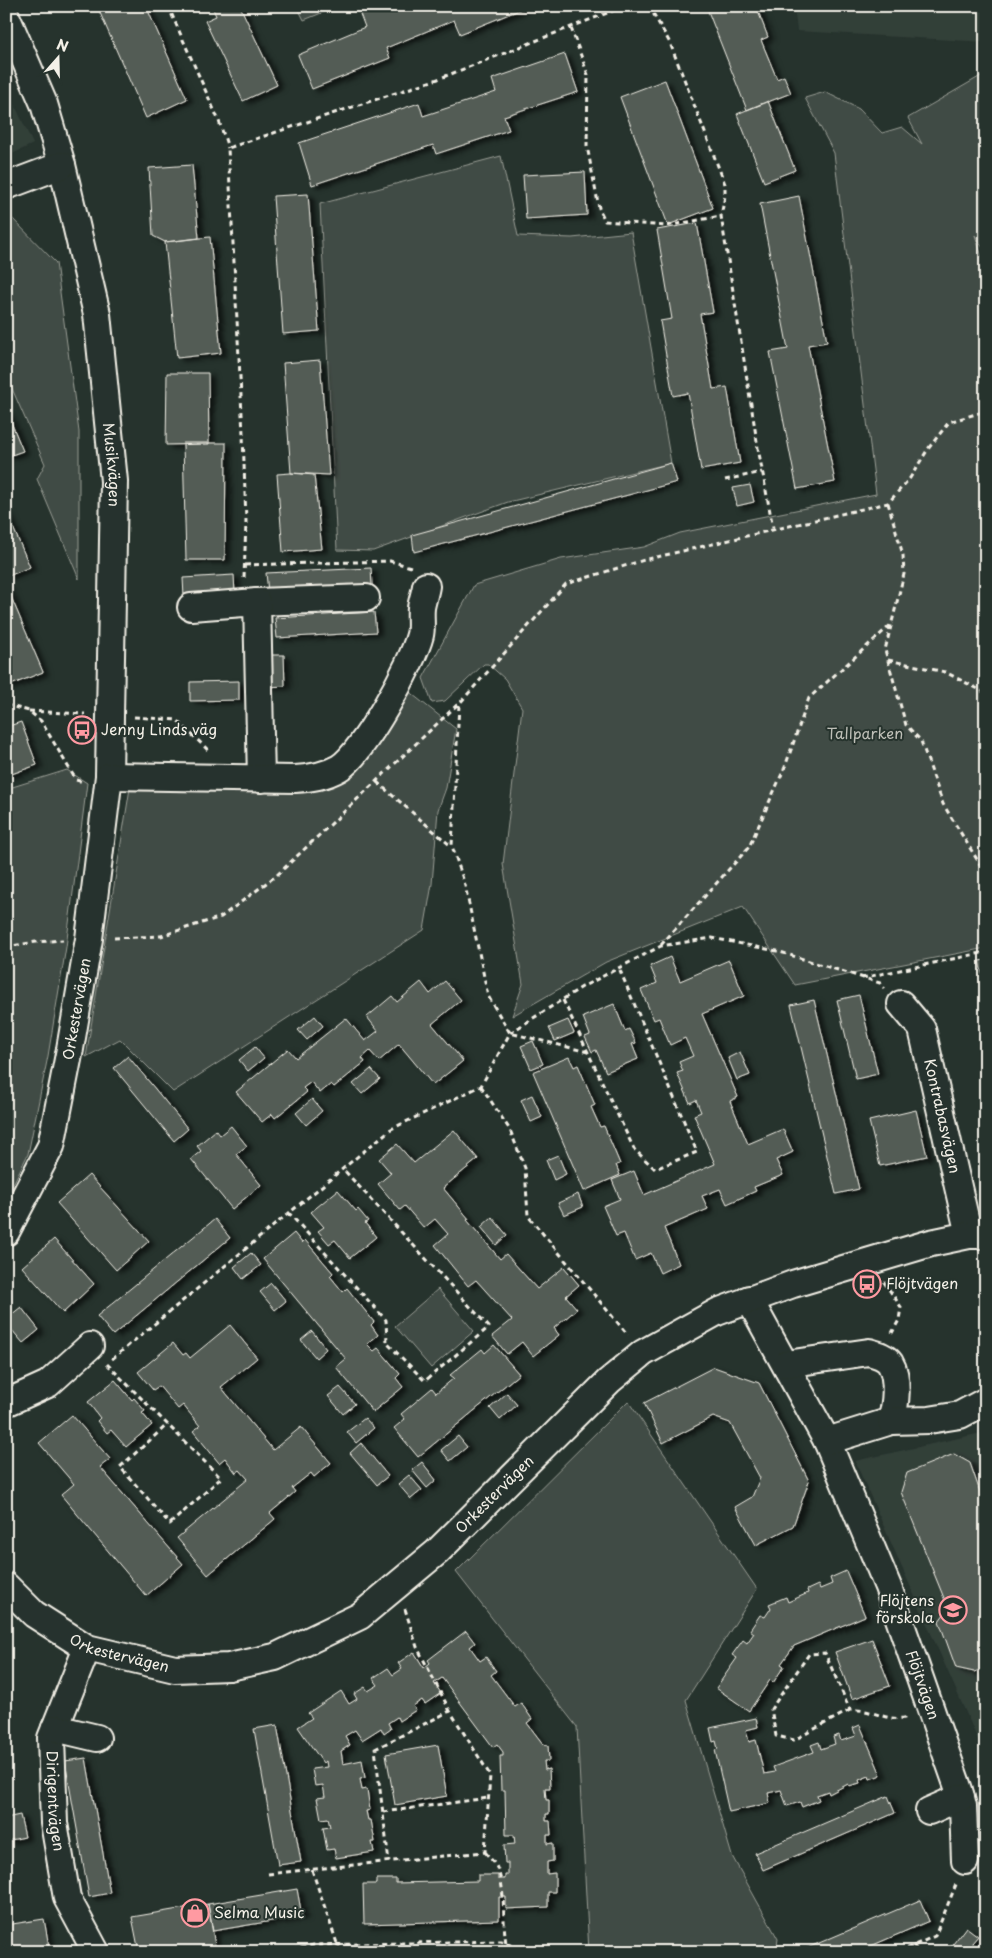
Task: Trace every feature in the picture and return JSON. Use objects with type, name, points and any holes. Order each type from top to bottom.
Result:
[{"type":"street","name":"Musikvägen","points":[[6,16],[44,104],[62,165],[97,314],[114,481],[108,783]]},
{"type":"street","points":[[6,186],[62,165]]},
{"type":"street","points":[[108,783],[228,778],[317,777],[339,768],[350,759],[398,683],[420,635],[420,577]]},
{"type":"street","points":[[191,607],[366,598]]},
{"type":"street","points":[[249,603],[262,778]]},
{"type":"street","name":"Orkestervägen","points":[[6,1232],[50,1146],[70,1049],[89,939],[108,783]]},
{"type":"street","name":"Kontrabasvägen","points":[[901,1004],[922,1029],[977,1235]]},
{"type":"street","name":"Orkestervägen","points":[[6,1586],[34,1614],[87,1648],[175,1669],[229,1668],[275,1657],[360,1616],[437,1552],[609,1381],[643,1353],[717,1312],[749,1299],[802,1281],[977,1235]]},
{"type":"street","name":"Flöjtvägen","points":[[749,1299],[827,1441],[888,1587],[961,1797],[965,1861]]},
{"type":"street","points":[[786,1364],[869,1352],[881,1355],[890,1363],[896,1388],[896,1407],[891,1421]]},
{"type":"street","points":[[6,1402],[48,1384],[99,1354]]},
{"type":"street","points":[[827,1441],[891,1421],[929,1420],[960,1415],[986,1401]]},
{"type":"street","name":"Dirigentvägen","points":[[87,1648],[51,1738],[54,1823],[67,1898],[96,1952]]},
{"type":"street","points":[[55,1728],[97,1738]]},
{"type":"street","points":[[929,1810],[961,1797]]},
{"type":"path","points":[[168,6],[219,121],[228,148],[243,434],[245,565],[249,603]]},
{"type":"path","points":[[228,148],[438,79],[625,6]]},
{"type":"path","points":[[649,6],[670,43],[725,184],[721,216],[762,472],[773,528]]},
{"type":"path","points":[[571,28],[588,75],[590,104],[588,146],[599,208],[605,221],[666,226],[721,216]]},
{"type":"path","points":[[6,947],[36,942],[161,936],[221,917],[277,875],[458,704],[566,584],[644,560],[773,528],[888,503],[910,478],[928,449],[949,422],[986,411]]},
{"type":"path","points":[[725,480],[762,472]]},
{"type":"path","points":[[888,503],[904,555],[904,574],[885,650],[906,725],[922,741],[944,804],[986,874]]},
{"type":"path","points":[[245,565],[390,561],[420,577]]},
{"type":"path","points":[[661,946],[749,847],[785,767],[809,698],[893,623]]},
{"type":"path","points":[[888,660],[945,672],[986,693]]},
{"type":"path","points":[[458,704],[452,846],[465,885],[488,996],[510,1033],[588,1052]]},
{"type":"path","points":[[6,705],[29,711],[177,720],[212,754],[228,778]]},
{"type":"path","points":[[29,711],[42,721],[76,780],[108,783]]},
{"type":"path","points":[[377,782],[452,846]]},
{"type":"path","points":[[168,1424],[120,1467],[170,1524],[221,1478],[168,1424],[99,1354],[288,1212],[391,1129],[481,1086],[510,1033],[563,1000],[661,946],[712,938],[777,951],[880,984],[901,1004]]},
{"type":"path","points":[[862,979],[986,952]]},
{"type":"path","points":[[563,1000],[634,1149],[655,1169],[697,1152],[619,968]]},
{"type":"path","points":[[481,1086],[510,1130],[525,1168],[528,1216],[643,1353]]},
{"type":"path","points":[[288,1212],[386,1320],[387,1342],[425,1381],[489,1327],[342,1168]]},
{"type":"path","points":[[402,1602],[417,1647],[450,1711],[490,1775],[485,1852],[498,1869],[508,1952]]},
{"type":"path","points":[[850,1710],[825,1653],[809,1654],[771,1710],[776,1736],[794,1740],[850,1710],[863,1709],[896,1720],[932,1710]]},
{"type":"path","points":[[389,1862],[375,1749],[450,1711]]},
{"type":"path","points":[[383,1812],[488,1798]]},
{"type":"path","points":[[268,1874],[485,1852]]},
{"type":"path","points":[[899,1952],[935,1936],[965,1861]]},
{"type":"path","points":[[312,1870],[340,1952]]},
{"type":"path","points":[[283,1952],[314,1945],[501,1941],[526,1952]]},
{"type":"path","points":[[913,1945],[919,1952]]},
{"type":"shaded area","points":[[794,6],[986,6],[986,42],[797,31]]},
{"type":"shaded area","points":[[6,86],[33,144],[6,157]]},
{"type":"shaded area","name":"Flöjtens förskola","points":[[986,1432],[986,1758],[855,1461]]},
{"type":"green space","points":[[297,6],[339,6],[304,20]]},
{"type":"green space","name":"Tallparken","points":[[986,73],[986,253],[975,235],[986,269],[986,948],[795,985],[743,907],[606,962],[512,1016],[523,984],[503,864],[522,708],[505,679],[488,664],[484,664],[445,701],[432,703],[423,678],[474,585],[561,559],[644,547],[680,533],[876,494],[834,153],[805,98],[825,92],[859,109],[882,133],[902,127],[922,144],[908,118]]},
{"type":"green space","points":[[501,156],[518,236],[572,238],[631,232],[671,463],[508,502],[373,551],[337,550],[320,204]]},
{"type":"green space","points":[[6,215],[9,215],[56,263],[79,432],[79,579],[37,479],[45,464],[6,375]]},
{"type":"green space","points":[[398,683],[456,729],[446,788],[438,810],[432,884],[424,930],[173,1092],[120,1039],[86,1057],[132,776],[317,777]]},
{"type":"green space","points":[[67,770],[87,783],[66,947],[48,1056],[28,1154],[6,1198],[6,789]]},
{"type":"green space","points":[[438,1289],[474,1331],[431,1368],[395,1326]]},
{"type":"green space","points":[[628,1401],[757,1589],[686,1700],[732,1856],[778,1939],[776,1952],[589,1952],[577,1727],[456,1572]]},
{"type":"building","points":[[97,6],[146,6],[187,99],[146,118]]},
{"type":"building","points":[[212,6],[240,6],[277,85],[243,101],[205,21],[216,16]]},
{"type":"building","points":[[381,6],[529,6],[460,34],[454,20],[386,48],[390,58],[312,89],[298,55],[365,27],[360,14]]},
{"type":"building","points":[[706,6],[756,6],[768,37],[761,40],[777,79],[784,76],[791,93],[747,110]]},
{"type":"building","points":[[565,54],[578,92],[504,116],[509,130],[436,154],[433,145],[312,185],[299,143],[419,103],[423,116],[496,92],[492,79]]},
{"type":"building","points":[[665,80],[713,208],[668,225],[620,97]]},
{"type":"building","points":[[768,101],[795,170],[764,182],[737,114]]},
{"type":"building","points":[[192,165],[199,238],[165,242],[153,236],[149,168]]},
{"type":"building","points":[[585,172],[587,215],[526,219],[523,175]]},
{"type":"building","points":[[308,194],[319,331],[283,334],[273,196]]},
{"type":"building","points":[[799,196],[827,342],[808,345],[835,482],[797,489],[770,352],[788,349],[760,204]]},
{"type":"building","points":[[697,223],[713,312],[700,314],[713,389],[727,387],[740,463],[701,470],[688,393],[673,396],[660,321],[672,319],[657,230]]},
{"type":"building","points":[[210,237],[221,353],[177,358],[165,242]]},
{"type":"building","points":[[320,360],[329,475],[291,473],[283,363]]},
{"type":"building","points":[[167,373],[208,373],[209,444],[166,445]]},
{"type":"building","points":[[6,410],[23,451],[6,457]]},
{"type":"building","points":[[183,443],[226,443],[225,560],[186,560]]},
{"type":"building","points":[[671,463],[677,482],[414,552],[412,535]]},
{"type":"building","points":[[277,474],[314,475],[322,549],[283,552]]},
{"type":"building","points":[[750,485],[754,502],[737,506],[733,488]]},
{"type":"building","points":[[6,511],[30,567],[6,577]]},
{"type":"building","points":[[371,568],[372,586],[268,592],[266,573]]},
{"type":"building","points":[[234,575],[235,594],[184,597],[183,578]]},
{"type":"building","points":[[6,585],[43,672],[6,687]]},
{"type":"building","points":[[374,612],[376,632],[277,638],[275,618]]},
{"type":"building","points":[[267,655],[284,655],[285,686],[268,687]]},
{"type":"building","points":[[239,681],[239,700],[190,701],[190,682]]},
{"type":"building","points":[[21,722],[37,765],[6,776],[6,727]]},
{"type":"building","points":[[670,957],[680,981],[729,960],[744,996],[702,1014],[738,1097],[730,1101],[748,1144],[783,1129],[793,1152],[776,1160],[783,1175],[754,1187],[756,1191],[727,1204],[720,1189],[702,1196],[708,1209],[664,1228],[679,1264],[660,1273],[651,1253],[635,1260],[624,1233],[616,1236],[603,1206],[620,1199],[612,1180],[634,1171],[644,1195],[715,1164],[694,1115],[701,1112],[696,1100],[690,1103],[677,1073],[683,1071],[679,1062],[693,1056],[685,1038],[670,1045],[659,1018],[654,1020],[641,990],[657,983],[650,966]]},
{"type":"building","points":[[986,960],[986,990],[979,961]]},
{"type":"building","points":[[445,981],[461,1000],[432,1024],[463,1061],[433,1085],[399,1044],[379,1061],[370,1051],[362,1058],[365,1062],[334,1087],[331,1084],[320,1093],[311,1082],[303,1088],[307,1092],[275,1118],[272,1114],[262,1122],[236,1092],[288,1049],[296,1058],[346,1018],[365,1041],[378,1031],[367,1017],[392,996],[397,1002],[421,982],[430,994]]},
{"type":"building","points":[[859,995],[878,1074],[856,1079],[837,1000]]},
{"type":"building","points":[[814,1000],[859,1189],[836,1194],[791,1005]]},
{"type":"building","points":[[614,1004],[625,1031],[629,1029],[636,1043],[632,1044],[638,1059],[606,1072],[596,1050],[592,1052],[585,1037],[590,1035],[583,1017]]},
{"type":"building","points":[[315,1016],[323,1026],[307,1040],[298,1030]]},
{"type":"building","points":[[568,1020],[574,1033],[555,1041],[549,1028]]},
{"type":"building","points":[[533,1041],[543,1064],[531,1069],[521,1046]]},
{"type":"building","points":[[255,1047],[264,1058],[248,1071],[239,1060]]},
{"type":"building","points":[[740,1052],[750,1075],[737,1080],[728,1058]]},
{"type":"building","points":[[128,1056],[188,1129],[174,1141],[114,1068]]},
{"type":"building","points":[[569,1057],[574,1067],[578,1065],[595,1105],[591,1107],[600,1127],[604,1126],[620,1164],[616,1165],[620,1175],[584,1191],[533,1072]]},
{"type":"building","points":[[371,1069],[380,1079],[362,1094],[353,1084]]},
{"type":"building","points":[[532,1095],[542,1117],[531,1122],[521,1100]]},
{"type":"building","points":[[312,1099],[322,1111],[306,1125],[296,1113]]},
{"type":"building","points":[[916,1110],[927,1156],[880,1166],[869,1121]]},
{"type":"building","points":[[231,1126],[247,1146],[236,1154],[261,1185],[232,1209],[191,1159],[201,1151],[197,1146],[216,1130],[220,1135]]},
{"type":"building","points":[[454,1130],[478,1159],[443,1188],[469,1219],[467,1220],[500,1259],[506,1254],[537,1289],[564,1267],[579,1285],[566,1296],[577,1309],[554,1328],[559,1335],[533,1356],[522,1342],[507,1354],[492,1336],[512,1320],[476,1280],[468,1286],[435,1245],[448,1234],[435,1219],[424,1228],[405,1206],[400,1210],[378,1184],[391,1173],[379,1159],[397,1144],[414,1163]]},
{"type":"building","points":[[558,1155],[566,1174],[554,1180],[546,1160]]},
{"type":"building","points":[[89,1175],[149,1241],[116,1270],[57,1203]]},
{"type":"building","points":[[338,1190],[356,1211],[358,1209],[368,1221],[365,1223],[376,1237],[350,1258],[335,1240],[329,1244],[318,1231],[324,1227],[311,1212]]},
{"type":"building","points":[[578,1194],[583,1207],[564,1215],[558,1203]]},
{"type":"building","points":[[492,1217],[507,1235],[496,1245],[481,1227]]},
{"type":"building","points":[[215,1219],[230,1238],[113,1335],[97,1316]]},
{"type":"building","points":[[294,1233],[302,1243],[305,1240],[333,1273],[330,1276],[343,1292],[347,1288],[374,1322],[371,1325],[378,1335],[367,1344],[374,1351],[378,1348],[400,1374],[396,1378],[403,1387],[373,1412],[336,1367],[346,1359],[263,1259]]},
{"type":"building","points":[[54,1239],[94,1284],[63,1313],[22,1267]]},
{"type":"building","points":[[251,1253],[261,1265],[243,1279],[234,1267]]},
{"type":"building","points":[[271,1283],[286,1301],[275,1310],[260,1292]]},
{"type":"building","points":[[21,1307],[39,1330],[23,1343],[6,1323],[6,1319]]},
{"type":"building","points":[[230,1325],[257,1358],[221,1387],[273,1450],[301,1427],[331,1463],[314,1477],[311,1473],[292,1488],[295,1492],[270,1513],[275,1519],[208,1575],[177,1538],[248,1479],[240,1470],[236,1473],[225,1458],[219,1463],[193,1431],[200,1426],[183,1405],[178,1409],[159,1386],[153,1390],[138,1372],[173,1343],[183,1355],[186,1353],[190,1358]]},
{"type":"building","points":[[312,1331],[326,1349],[316,1358],[301,1340]]},
{"type":"building","points":[[494,1345],[519,1374],[418,1457],[394,1428],[405,1419],[401,1414],[432,1388],[436,1393],[454,1378],[450,1375],[482,1349],[485,1353]]},
{"type":"building","points":[[714,1367],[759,1383],[809,1481],[793,1526],[756,1545],[735,1507],[752,1497],[760,1478],[730,1423],[713,1417],[663,1443],[644,1403]]},
{"type":"building","points":[[115,1380],[132,1400],[134,1398],[145,1411],[142,1413],[152,1425],[126,1447],[111,1430],[107,1433],[97,1421],[100,1418],[88,1402]]},
{"type":"building","points":[[340,1387],[355,1404],[343,1414],[328,1396]]},
{"type":"building","points":[[507,1393],[517,1405],[500,1420],[490,1408]]},
{"type":"building","points":[[72,1415],[110,1459],[100,1467],[183,1564],[146,1596],[61,1495],[74,1484],[39,1443]]},
{"type":"building","points":[[365,1418],[374,1428],[356,1443],[347,1432]]},
{"type":"building","points":[[458,1436],[467,1447],[450,1461],[441,1450]]},
{"type":"building","points":[[361,1443],[388,1476],[377,1485],[350,1453]]},
{"type":"building","points":[[954,1454],[970,1463],[986,1509],[986,1668],[974,1672],[956,1668],[939,1621],[947,1610],[946,1603],[901,1492],[907,1473]]},
{"type":"building","points":[[422,1462],[436,1480],[427,1488],[412,1470]]},
{"type":"building","points":[[409,1475],[422,1490],[411,1499],[398,1484]]},
{"type":"building","points":[[846,1571],[865,1616],[794,1646],[781,1664],[784,1666],[773,1683],[770,1680],[749,1711],[716,1688],[737,1658],[732,1655],[743,1640],[747,1643],[754,1633],[750,1630],[760,1615],[765,1617],[771,1608],[769,1604],[786,1597],[788,1602],[808,1593],[807,1590],[818,1585],[820,1589],[832,1584],[830,1578]]},
{"type":"building","points":[[466,1631],[475,1643],[470,1647],[480,1661],[486,1657],[496,1671],[491,1675],[515,1707],[521,1703],[532,1719],[527,1723],[543,1744],[548,1745],[549,1761],[544,1761],[545,1770],[549,1769],[550,1788],[545,1788],[546,1800],[549,1800],[549,1814],[546,1814],[546,1821],[550,1821],[551,1835],[547,1835],[547,1844],[553,1843],[553,1861],[547,1862],[547,1874],[555,1873],[555,1892],[548,1892],[548,1907],[506,1909],[506,1897],[499,1897],[499,1920],[364,1924],[363,1884],[376,1884],[376,1879],[396,1879],[396,1883],[478,1881],[478,1875],[498,1875],[498,1879],[505,1879],[505,1875],[508,1875],[508,1863],[505,1863],[504,1845],[515,1844],[514,1835],[506,1835],[505,1790],[501,1790],[500,1756],[503,1756],[503,1752],[497,1744],[493,1747],[442,1678],[434,1683],[441,1693],[425,1704],[422,1700],[413,1706],[416,1710],[399,1721],[397,1717],[388,1723],[391,1729],[384,1734],[381,1728],[362,1740],[355,1730],[345,1736],[350,1745],[341,1751],[343,1764],[362,1760],[365,1778],[360,1779],[362,1790],[367,1789],[370,1810],[366,1811],[368,1820],[371,1820],[375,1842],[372,1842],[374,1852],[336,1858],[334,1849],[327,1850],[323,1828],[330,1827],[328,1818],[321,1819],[317,1798],[325,1797],[323,1785],[315,1786],[312,1769],[327,1767],[326,1761],[323,1763],[298,1727],[312,1718],[308,1713],[341,1691],[349,1704],[357,1699],[354,1694],[365,1687],[368,1691],[378,1685],[373,1678],[388,1668],[393,1675],[402,1669],[398,1663],[414,1652],[424,1668],[430,1663],[428,1660]]},
{"type":"building","points":[[872,1639],[890,1686],[852,1699],[835,1652]]},
{"type":"building","points":[[756,1718],[758,1727],[746,1730],[749,1742],[756,1740],[764,1774],[775,1772],[773,1767],[814,1752],[811,1745],[819,1742],[821,1749],[835,1744],[833,1737],[839,1735],[841,1741],[856,1736],[853,1728],[860,1725],[881,1775],[870,1779],[869,1776],[859,1780],[860,1783],[849,1786],[848,1784],[829,1794],[828,1791],[817,1795],[819,1800],[802,1807],[800,1802],[787,1806],[781,1790],[768,1793],[770,1803],[729,1812],[715,1750],[718,1749],[716,1741],[713,1742],[710,1728]]},
{"type":"building","points":[[277,1725],[301,1862],[278,1865],[254,1729]]},
{"type":"building","points":[[438,1745],[447,1796],[395,1805],[386,1754]]},
{"type":"building","points":[[86,1758],[110,1893],[89,1897],[65,1761]]},
{"type":"building","points":[[888,1796],[895,1813],[763,1870],[755,1853]]},
{"type":"building","points":[[20,1815],[25,1837],[6,1841],[6,1818]]},
{"type":"building","points":[[297,1889],[302,1916],[213,1931],[208,1904]]},
{"type":"building","points":[[920,1900],[929,1921],[857,1952],[806,1952],[805,1949]]},
{"type":"building","points":[[208,1904],[216,1952],[139,1952],[132,1917]]},
{"type":"building","points":[[44,1919],[50,1952],[6,1952],[6,1925]]},
{"type":"building","points":[[966,1927],[978,1936],[972,1943],[977,1946],[982,1939],[986,1942],[986,1952],[947,1952]]},
{"type":"place","name":"Jenny Linds väg","points":[[82,730]]},
{"type":"place","name":"Flöjtvägen","points":[[867,1284]]},
{"type":"place","name":"Flöjtens förskola","points":[[953,1610]]},
{"type":"place","name":"Selma Music","points":[[195,1913]]}]
